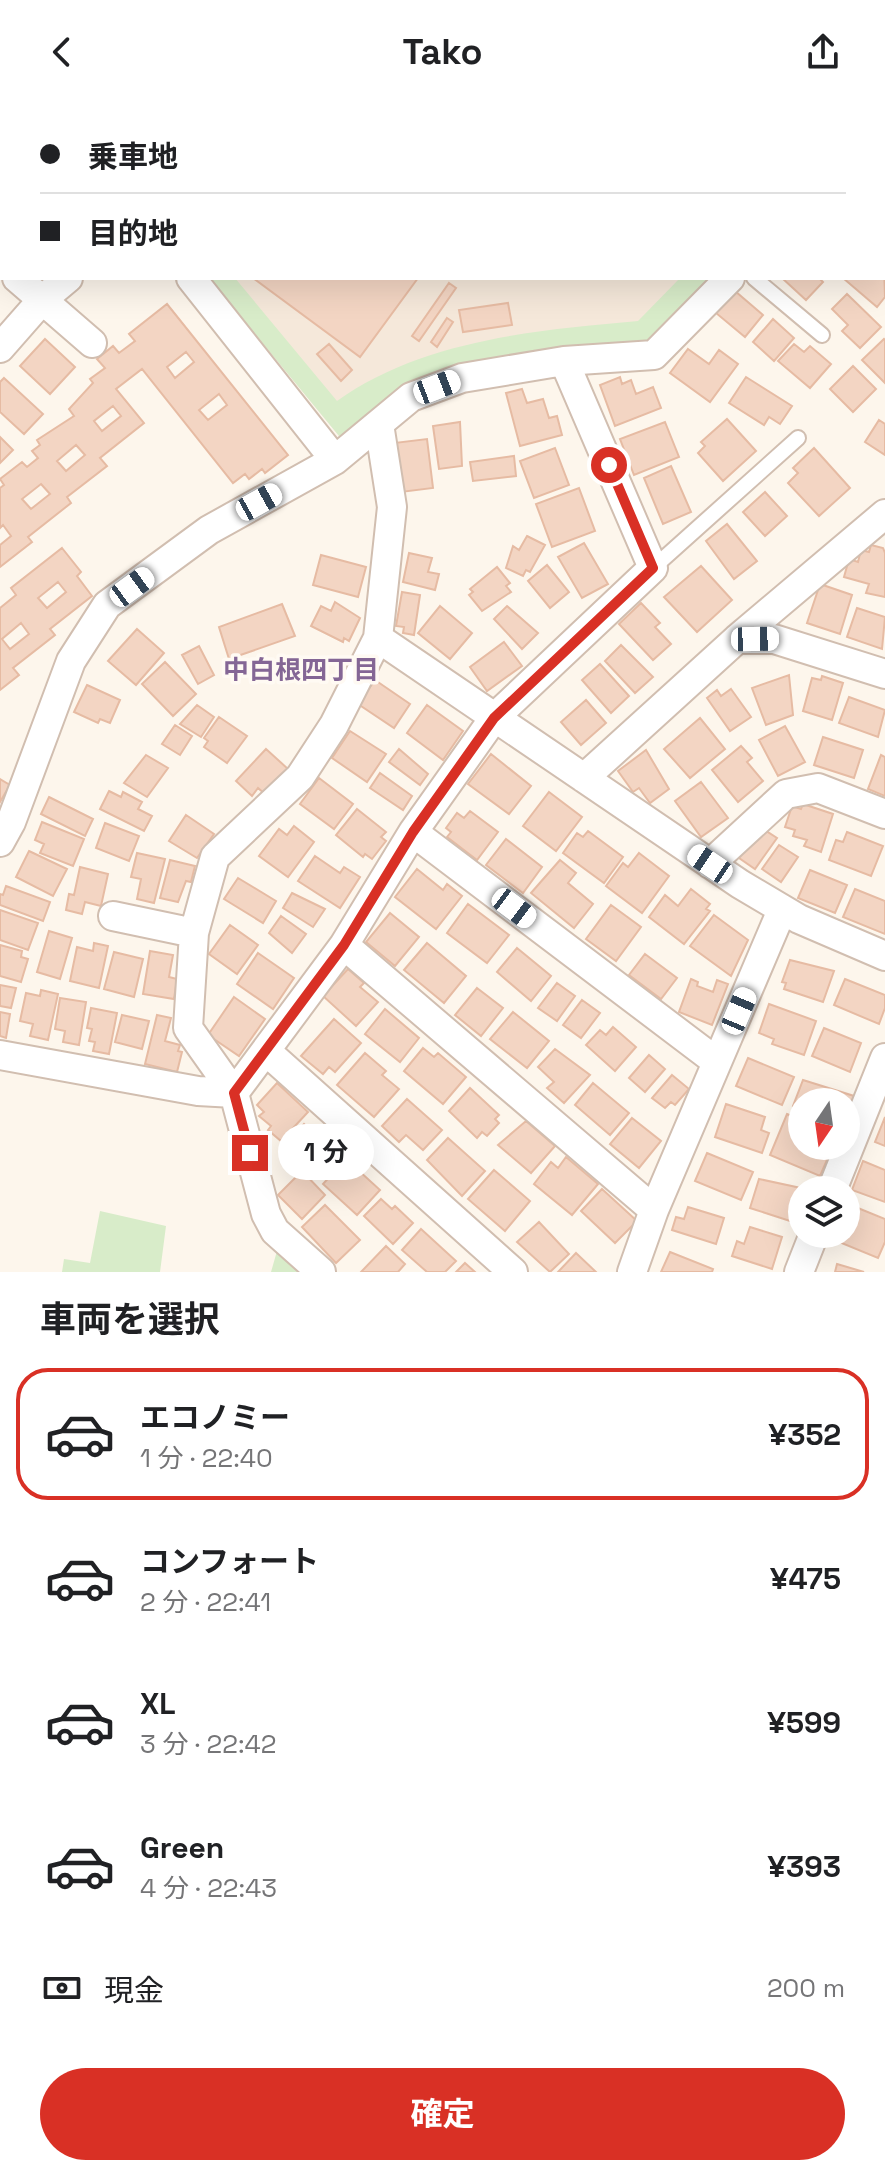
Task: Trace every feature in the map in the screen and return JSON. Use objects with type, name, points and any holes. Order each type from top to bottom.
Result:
[{"type":"street","points":[[19,280],[92,343]]},
{"type":"street","points":[[0,348],[43,299],[66,280]]},
{"type":"street","points":[[193,280],[335,460]]},
{"type":"street","points":[[0,842],[11,822],[71,661],[107,605],[209,530],[335,460],[411,397],[462,378],[564,361],[654,355],[728,280]]},
{"type":"street","points":[[234,1093],[344,945],[413,832],[494,718],[653,568],[564,361]]},
{"type":"street","points":[[321,1272],[275,1231],[266,1214],[234,1093],[188,1028],[194,933],[215,857],[300,777],[334,725],[378,638],[392,507],[379,424]]},
{"type":"street","points":[[584,778],[737,639],[885,514]]},
{"type":"street","points":[[378,638],[782,910],[885,956]]},
{"type":"street","points":[[737,639],[774,639],[885,674]]},
{"type":"street","points":[[710,864],[786,794],[818,788],[885,814]]},
{"type":"street","points":[[413,832],[717,1062]]},
{"type":"street","points":[[632,1272],[654,1210],[782,910]]},
{"type":"street","points":[[113,916],[194,933]]},
{"type":"street","points":[[344,945],[654,1210]]},
{"type":"street","points":[[266,1051],[513,1272]]},
{"type":"street","points":[[0,1055],[198,1091],[234,1093]]},
{"type":"street","points":[[838,1176],[885,1058]]},
{"type":"street","points":[[799,1272],[808,1248]]},
{"type":"lane","points":[[756,280],[822,335]]},
{"type":"lane","points":[[653,568],[798,438]]},
{"type":"shaded area","points":[[211,280],[713,280],[655,340],[483,362],[344,442]]},
{"type":"green space","points":[[211,280],[237,280],[337,401],[370,380],[443,351],[521,334],[638,321],[678,280],[713,280],[655,340],[483,362],[344,442]]},
{"type":"green space","points":[[100,1211],[166,1226],[160,1272],[62,1272],[64,1259],[90,1263]]},
{"type":"green space","points":[[279,1244],[301,1264],[298,1272],[271,1272]]},
{"type":"building","points":[[256,280],[417,280],[360,357]]},
{"type":"building","points":[[784,280],[821,280],[823,282],[806,300]]},
{"type":"building","points":[[845,280],[884,280],[885,297],[877,307]]},
{"type":"building","points":[[449,283],[456,288],[419,341],[412,336]]},
{"type":"building","points":[[735,291],[763,315],[745,337],[716,313]]},
{"type":"building","points":[[847,294],[881,327],[860,348],[842,331],[848,325],[832,309]]},
{"type":"building","points":[[508,303],[512,325],[463,332],[459,310]]},
{"type":"building","points":[[167,304],[288,455],[265,473],[262,469],[249,479],[245,474],[233,483],[142,369],[116,389],[144,423],[100,458],[107,466],[67,497],[71,503],[28,537],[32,542],[0,567],[0,545],[11,536],[3,525],[0,528],[0,488],[4,485],[0,479],[22,462],[27,467],[38,458],[32,451],[40,445],[37,440],[74,416],[69,409],[93,383],[90,379],[105,368],[97,359],[113,346],[119,353],[135,341],[129,334]],"holes":[[[186,352],[194,362],[175,378],[167,367]],[[219,394],[227,405],[208,420],[199,410]],[[113,406],[121,416],[102,431],[94,421]],[[76,445],[85,455],[66,471],[57,461]],[[41,484],[50,494],[31,509],[22,499]]]},
{"type":"building","points":[[447,318],[453,322],[437,347],[431,342]]},
{"type":"building","points":[[773,319],[794,338],[774,361],[753,342]]},
{"type":"building","points":[[45,339],[75,367],[50,394],[20,366]]},
{"type":"building","points":[[885,340],[885,383],[862,360]]},
{"type":"building","points":[[329,344],[352,370],[341,381],[317,354]]},
{"type":"building","points":[[794,344],[804,352],[810,346],[831,364],[810,388],[778,361]]},
{"type":"building","points":[[688,349],[709,364],[719,350],[738,364],[710,402],[670,373]]},
{"type":"building","points":[[853,366],[876,389],[853,412],[830,389]]},
{"type":"building","points":[[620,377],[622,384],[631,380],[636,394],[653,387],[661,408],[615,426],[600,385]]},
{"type":"building","points":[[746,377],[792,406],[780,424],[769,417],[764,425],[729,403]]},
{"type":"building","points":[[4,378],[43,414],[24,434],[0,412],[0,382]]},
{"type":"building","points":[[522,389],[527,403],[543,399],[549,418],[557,416],[562,435],[520,446],[506,393]]},
{"type":"building","points":[[727,419],[756,451],[723,481],[698,453],[705,446],[701,442]]},
{"type":"building","points":[[879,420],[885,424],[885,455],[865,442]]},
{"type":"building","points":[[460,422],[462,466],[439,469],[433,426]]},
{"type":"building","points":[[665,422],[679,457],[634,475],[620,439]]},
{"type":"building","points":[[0,437],[13,450],[0,463]]},
{"type":"building","points":[[427,439],[433,488],[401,492],[394,443]]},
{"type":"building","points":[[555,448],[569,485],[534,498],[520,461]]},
{"type":"building","points":[[814,448],[850,488],[819,516],[788,483],[798,473],[793,468]]},
{"type":"building","points":[[514,456],[516,476],[473,481],[470,462]]},
{"type":"building","points":[[671,466],[691,512],[663,524],[644,478]]},
{"type":"building","points":[[579,488],[595,531],[552,547],[536,504]]},
{"type":"building","points":[[765,492],[787,516],[765,536],[743,512]]},
{"type":"building","points":[[727,524],[757,561],[734,579],[706,541]]},
{"type":"building","points":[[527,536],[545,545],[530,572],[526,570],[523,576],[506,568],[513,546],[519,550]]},
{"type":"building","points":[[584,543],[608,584],[582,598],[558,557]]},
{"type":"building","points":[[871,545],[883,548],[885,553],[885,597],[866,593],[869,584],[844,577],[849,559],[858,562],[861,550],[869,552]]},
{"type":"building","points":[[62,548],[81,572],[77,576],[92,596],[50,629],[55,635],[13,668],[19,675],[0,690],[0,608],[16,595],[11,588]],"holes":[[[58,582],[66,592],[47,608],[38,598]],[[21,623],[29,634],[10,649],[2,639]]]},
{"type":"building","points":[[409,553],[432,558],[428,572],[439,574],[435,590],[403,582]]},
{"type":"building","points":[[321,555],[366,567],[358,597],[313,585]]},
{"type":"building","points":[[547,565],[569,592],[550,608],[528,581]]},
{"type":"building","points":[[701,566],[732,600],[697,632],[664,597]]},
{"type":"building","points":[[497,567],[510,583],[506,586],[511,592],[482,611],[469,595],[473,592],[470,589]]},
{"type":"building","points":[[820,584],[852,595],[840,634],[807,623]]},
{"type":"building","points":[[402,592],[420,595],[414,635],[403,633],[404,627],[396,626]]},
{"type":"building","points":[[335,602],[360,618],[349,641],[344,638],[343,642],[311,626],[321,606],[331,611]]},
{"type":"building","points":[[641,603],[660,623],[655,627],[671,644],[653,660],[619,624]]},
{"type":"building","points":[[282,604],[295,636],[229,659],[219,627]]},
{"type":"building","points":[[440,606],[472,633],[450,659],[418,633]]},
{"type":"building","points":[[507,606],[538,633],[522,649],[494,619]]},
{"type":"building","points":[[857,608],[885,617],[882,649],[847,637]]},
{"type":"building","points":[[137,629],[164,653],[136,685],[108,661]]},
{"type":"building","points":[[504,642],[522,666],[487,691],[470,667]]},
{"type":"building","points":[[621,645],[653,677],[635,693],[605,661]]},
{"type":"building","points":[[199,646],[214,675],[198,684],[182,655]]},
{"type":"building","points":[[165,662],[196,694],[173,716],[142,684]]},
{"type":"building","points":[[600,664],[629,696],[611,713],[582,680]]},
{"type":"building","points":[[789,675],[793,715],[766,725],[752,688]]},
{"type":"building","points":[[822,676],[843,683],[832,720],[803,711],[812,678],[821,680]]},
{"type":"building","points":[[375,680],[410,704],[394,728],[358,704]]},
{"type":"building","points":[[87,685],[120,700],[110,723],[100,719],[98,723],[74,712]]},
{"type":"building","points":[[731,689],[751,717],[730,731],[707,698],[717,690],[721,696]]},
{"type":"building","points":[[849,697],[885,710],[878,737],[839,723]]},
{"type":"building","points":[[586,700],[606,723],[581,745],[561,722]]},
{"type":"building","points":[[197,705],[214,717],[201,737],[180,724]]},
{"type":"building","points":[[427,705],[463,731],[443,760],[407,733]]},
{"type":"building","points":[[219,717],[247,736],[227,763],[204,747],[208,741],[204,738]]},
{"type":"building","points":[[700,718],[725,749],[690,778],[664,749]]},
{"type":"building","points":[[175,725],[192,736],[180,755],[162,744]]},
{"type":"building","points":[[785,726],[805,762],[778,776],[759,740]]},
{"type":"building","points":[[350,731],[386,754],[367,782],[332,758]]},
{"type":"building","points":[[823,737],[863,750],[854,778],[814,765]]},
{"type":"building","points":[[741,746],[752,758],[747,762],[763,781],[738,802],[712,770]]},
{"type":"building","points":[[266,749],[288,769],[265,794],[258,788],[252,796],[236,781]]},
{"type":"building","points":[[399,749],[428,774],[420,785],[389,762]]},
{"type":"building","points":[[646,750],[669,789],[650,803],[639,788],[633,792],[618,771]]},
{"type":"building","points":[[491,754],[531,786],[509,814],[468,784]]},
{"type":"building","points":[[146,755],[168,768],[147,797],[124,783]]},
{"type":"building","points":[[881,755],[885,757],[885,796],[868,789]]},
{"type":"building","points":[[380,773],[412,796],[403,810],[370,788]]},
{"type":"building","points":[[319,778],[353,804],[334,829],[300,804]]},
{"type":"building","points":[[0,779],[10,785],[0,802]]},
{"type":"building","points":[[701,782],[728,818],[701,837],[675,801]]},
{"type":"building","points":[[109,791],[121,797],[123,792],[142,802],[138,809],[152,816],[144,831],[100,809]]},
{"type":"building","points":[[549,792],[582,817],[556,851],[523,826]]},
{"type":"building","points":[[49,797],[93,819],[85,836],[41,814]]},
{"type":"building","points":[[803,804],[833,814],[821,852],[804,846],[807,840],[793,836],[795,830],[785,827],[792,806],[801,809]]},
{"type":"building","points":[[357,809],[386,832],[381,837],[386,841],[372,859],[365,854],[363,857],[336,835]]},
{"type":"building","points":[[470,811],[498,832],[477,860],[447,837],[451,832],[446,828],[457,813],[464,818]]},
{"type":"building","points":[[186,815],[214,834],[197,858],[169,841]]},
{"type":"building","points":[[42,822],[84,839],[73,866],[40,853],[44,844],[35,840]]},
{"type":"building","points":[[105,823],[139,836],[129,861],[96,848]]},
{"type":"building","points":[[294,826],[314,842],[288,877],[259,856],[279,829],[287,835]]},
{"type":"building","points":[[760,827],[777,838],[755,869],[739,858]]},
{"type":"building","points":[[588,831],[623,857],[604,883],[563,853],[577,833],[583,837]]},
{"type":"building","points":[[847,832],[883,846],[871,876],[829,860],[836,840],[843,842]]},
{"type":"building","points":[[506,839],[542,867],[523,893],[486,865]]},
{"type":"building","points":[[779,845],[798,857],[781,882],[762,869]]},
{"type":"building","points":[[29,851],[67,869],[53,896],[16,877]]},
{"type":"building","points":[[137,853],[165,859],[154,903],[137,899],[141,879],[131,877]]},
{"type":"building","points":[[639,853],[669,876],[642,913],[606,886],[623,863],[628,867]]},
{"type":"building","points":[[315,856],[340,873],[344,867],[360,877],[340,908],[298,881]]},
{"type":"building","points":[[170,860],[195,866],[191,882],[186,881],[178,902],[160,898]]},
{"type":"building","points":[[560,860],[576,873],[568,883],[593,904],[574,928],[531,893]]},
{"type":"building","points":[[80,867],[108,874],[101,906],[85,902],[82,914],[66,910],[69,894],[74,895]]},
{"type":"building","points":[[417,869],[443,890],[447,884],[462,896],[436,929],[395,897]]},
{"type":"building","points":[[810,870],[847,885],[835,913],[798,898]]},
{"type":"building","points":[[238,878],[276,901],[263,923],[224,899]]},
{"type":"building","points":[[6,886],[50,902],[43,921],[0,905],[0,894],[3,895]]},
{"type":"building","points":[[691,889],[710,904],[706,909],[710,911],[684,944],[649,917],[665,895],[678,906]]},
{"type":"building","points":[[855,889],[885,901],[885,934],[843,917]]},
{"type":"building","points":[[292,893],[325,909],[313,927],[283,908]]},
{"type":"building","points":[[468,904],[509,935],[487,963],[447,933]]},
{"type":"building","points":[[611,905],[641,927],[616,961],[586,939]]},
{"type":"building","points":[[0,910],[38,923],[28,950],[0,940]]},
{"type":"building","points":[[390,913],[419,937],[395,966],[366,942]]},
{"type":"building","points":[[714,915],[748,940],[731,976],[690,946]]},
{"type":"building","points":[[281,916],[306,934],[292,953],[269,933]]},
{"type":"building","points":[[230,925],[258,945],[237,974],[209,954]]},
{"type":"building","points":[[49,931],[72,938],[60,979],[37,972]]},
{"type":"building","points":[[94,943],[108,946],[99,988],[70,981],[77,947],[93,951]]},
{"type":"building","points":[[427,943],[466,976],[444,1003],[404,970]]},
{"type":"building","points":[[0,945],[22,951],[21,957],[28,959],[21,982],[0,976]]},
{"type":"building","points":[[517,948],[551,976],[531,1001],[497,972]]},
{"type":"building","points":[[150,951],[173,955],[169,977],[177,979],[174,999],[143,994]]},
{"type":"building","points":[[114,952],[143,959],[134,997],[104,989]]},
{"type":"building","points":[[258,953],[294,978],[273,1009],[237,984]]},
{"type":"building","points":[[645,954],[677,978],[661,999],[629,975]]},
{"type":"building","points":[[790,960],[834,971],[823,1002],[784,989],[786,983],[782,982]]},
{"type":"building","points":[[348,969],[364,983],[360,987],[378,1002],[356,1026],[323,996]]},
{"type":"building","points":[[691,979],[698,982],[697,986],[713,992],[717,980],[728,984],[712,1025],[679,1012]]},
{"type":"building","points":[[845,979],[885,995],[885,1008],[879,1024],[834,1005]]},
{"type":"building","points":[[557,983],[575,996],[557,1021],[538,1008]]},
{"type":"building","points":[[0,985],[16,988],[11,1008],[0,1006]]},
{"type":"building","points":[[477,988],[503,1008],[481,1036],[455,1015]]},
{"type":"building","points":[[41,990],[58,994],[48,1040],[30,1036],[33,1024],[20,1021],[26,993],[40,996]]},
{"type":"building","points":[[234,997],[265,1019],[239,1056],[208,1035]]},
{"type":"building","points":[[60,998],[86,1002],[79,1045],[63,1042],[65,1031],[55,1029]]},
{"type":"building","points":[[582,1000],[600,1013],[581,1038],[563,1025]]},
{"type":"building","points":[[769,1004],[816,1021],[804,1055],[772,1044],[774,1039],[759,1033]]},
{"type":"building","points":[[91,1008],[117,1013],[109,1054],[93,1051],[95,1042],[89,1041],[92,1029],[87,1028]]},
{"type":"building","points":[[385,1009],[419,1038],[400,1062],[365,1034]]},
{"type":"building","points":[[0,1012],[10,1014],[6,1038],[0,1036]]},
{"type":"building","points":[[513,1012],[549,1041],[527,1068],[490,1039]]},
{"type":"building","points":[[122,1015],[149,1021],[142,1049],[115,1042]]},
{"type":"building","points":[[157,1015],[171,1018],[165,1041],[180,1045],[178,1051],[182,1052],[177,1072],[145,1064]]},
{"type":"building","points":[[334,1019],[361,1043],[335,1072],[329,1067],[323,1074],[301,1056]]},
{"type":"building","points":[[613,1027],[636,1047],[615,1071],[586,1045],[600,1030],[606,1035]]},
{"type":"building","points":[[824,1028],[861,1043],[850,1072],[812,1056]]},
{"type":"building","points":[[423,1048],[434,1057],[438,1053],[466,1077],[443,1104],[404,1071]]},
{"type":"building","points":[[555,1049],[590,1075],[564,1103],[547,1088],[554,1082],[538,1067]]},
{"type":"building","points":[[365,1053],[386,1071],[382,1075],[399,1089],[374,1117],[337,1085]]},
{"type":"building","points":[[649,1055],[665,1069],[645,1092],[629,1078]]},
{"type":"building","points":[[748,1058],[794,1077],[782,1105],[736,1086]]},
{"type":"building","points":[[672,1075],[689,1089],[675,1105],[671,1102],[665,1108],[652,1098]]},
{"type":"building","points":[[803,1080],[828,1088],[800,1088]]},
{"type":"building","points":[[277,1083],[308,1112],[281,1141],[268,1130],[271,1126],[259,1116],[264,1112],[257,1105]]},
{"type":"building","points":[[593,1083],[629,1113],[610,1135],[575,1105]]},
{"type":"building","points":[[470,1088],[499,1115],[495,1119],[499,1123],[487,1136],[482,1132],[477,1138],[449,1111]]},
{"type":"building","points":[[407,1099],[442,1130],[423,1150],[406,1135],[399,1142],[382,1126]]},
{"type":"building","points":[[726,1104],[765,1117],[761,1130],[769,1133],[762,1153],[715,1137]]},
{"type":"building","points":[[787,1114],[788,1160],[827,1160],[820,1176],[770,1155]]},
{"type":"building","points":[[885,1117],[885,1146],[875,1142]]},
{"type":"building","points":[[632,1118],[661,1141],[639,1168],[610,1144]]},
{"type":"building","points":[[526,1121],[555,1146],[531,1173],[498,1145]]},
{"type":"building","points":[[304,1124],[338,1157],[319,1177],[285,1145]]},
{"type":"building","points":[[448,1138],[485,1171],[462,1196],[427,1160]]},
{"type":"building","points":[[707,1153],[753,1172],[741,1200],[695,1181]]},
{"type":"building","points":[[566,1157],[598,1184],[572,1215],[534,1184],[551,1162],[558,1168]]},
{"type":"building","points":[[346,1159],[380,1190],[357,1215],[323,1184]]},
{"type":"building","points":[[863,1161],[885,1170],[885,1202],[860,1193],[860,1176],[857,1176]]},
{"type":"building","points":[[494,1170],[530,1201],[505,1231],[468,1199]]},
{"type":"building","points":[[302,1171],[325,1195],[302,1219],[278,1195]]},
{"type":"building","points":[[759,1179],[788,1185],[788,1220],[750,1208]]},
{"type":"building","points":[[602,1189],[637,1221],[615,1243],[581,1211]]},
{"type":"building","points":[[381,1199],[392,1209],[395,1206],[413,1223],[393,1244],[364,1216]]},
{"type":"building","points":[[325,1205],[360,1240],[336,1263],[302,1227]]},
{"type":"building","points":[[688,1207],[724,1218],[716,1244],[672,1230],[676,1217],[684,1219]]},
{"type":"building","points":[[860,1209],[885,1219],[885,1242],[878,1258],[854,1248],[860,1248]]},
{"type":"building","points":[[539,1222],[569,1254],[550,1272],[517,1242]]},
{"type":"building","points":[[750,1227],[782,1237],[772,1269],[732,1256],[737,1241],[744,1244]]},
{"type":"building","points":[[421,1229],[456,1261],[445,1272],[427,1272],[402,1250]]},
{"type":"building","points":[[386,1246],[405,1264],[398,1272],[361,1272]]},
{"type":"building","points":[[670,1252],[713,1269],[712,1272],[661,1272]]},
{"type":"building","points":[[576,1253],[596,1272],[558,1272]]},
{"type":"building","points":[[465,1263],[475,1272],[456,1272]]},
{"type":"building","points":[[837,1264],[864,1272],[835,1272]]},
{"type":"district","name":"中白根四丁目","points":[[301,670]]},
{"type":"route","points":[[250,1153],[234,1093],[344,945],[413,832],[494,718],[653,568],[609,465]]}]
